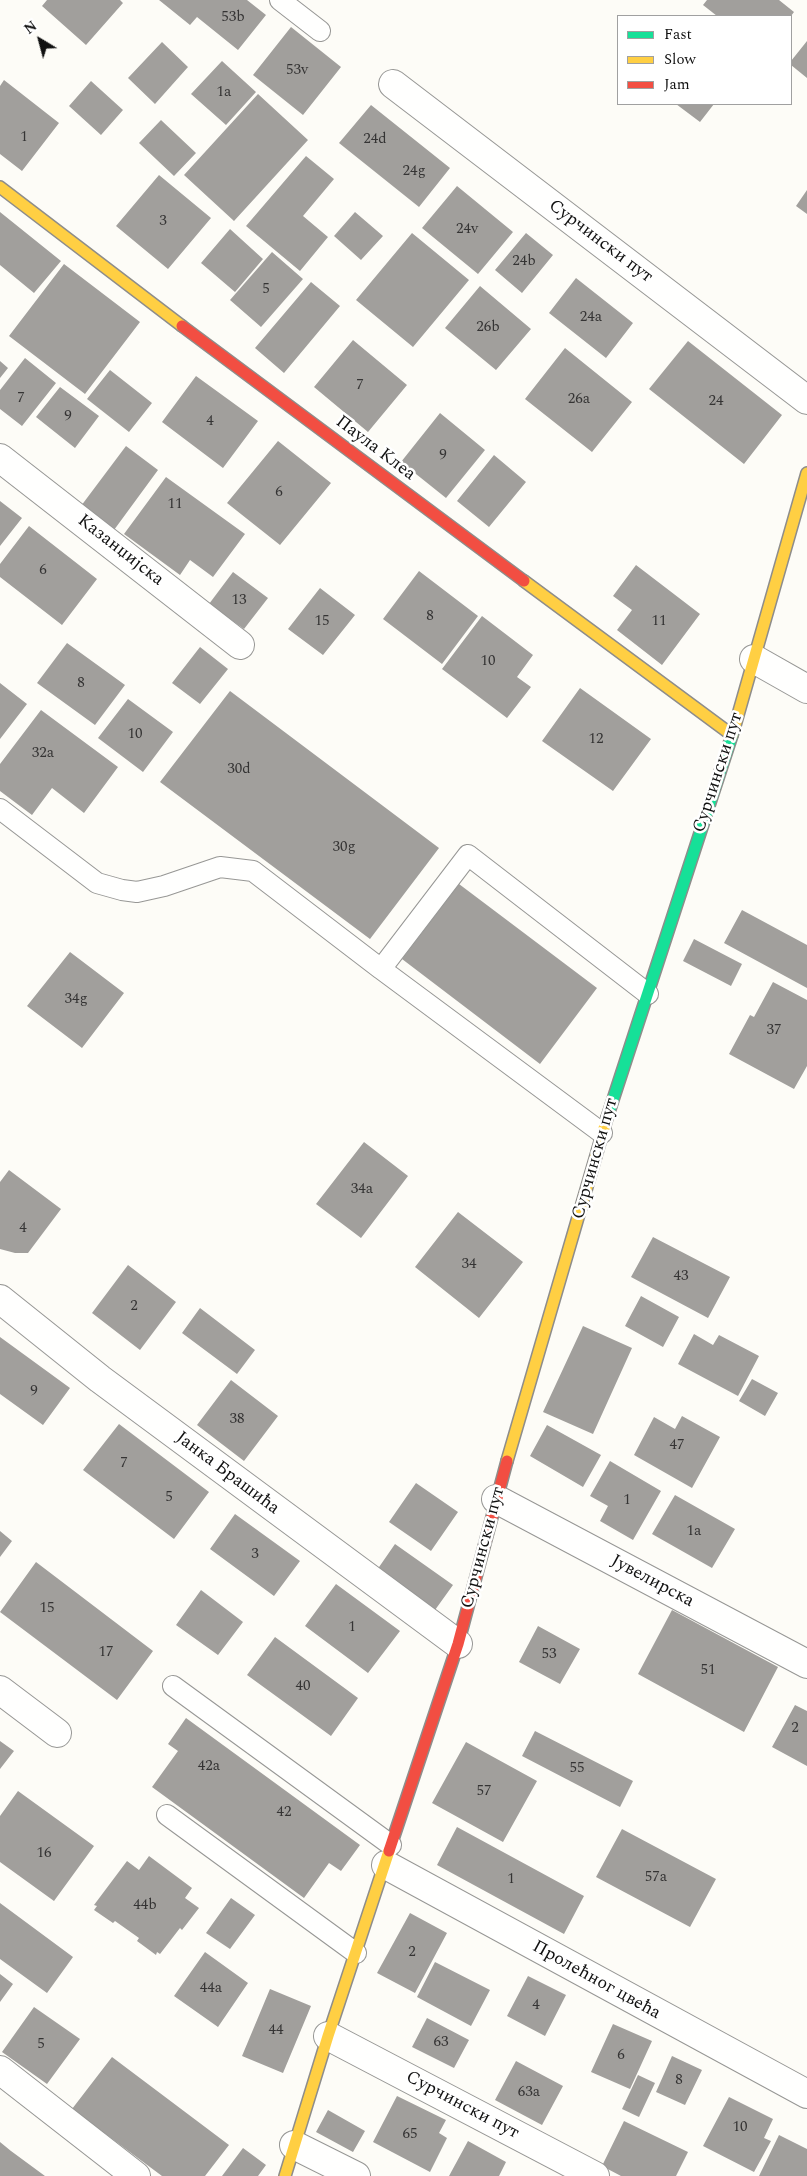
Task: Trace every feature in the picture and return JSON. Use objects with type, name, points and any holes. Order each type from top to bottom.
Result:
[{"type":"street","name":"Сурчински пут","points":[[393,84],[807,400]]},
{"type":"street","name":"Паула Клеа","points":[[0,187],[265,389],[732,735]]},
{"type":"street","name":"Казанџијска","points":[[0,458],[240,644]]},
{"type":"street","name":"Сурчински пут","points":[[285,2176],[328,2036],[458,1644],[496,1499],[577,1225],[602,1133],[732,735],[807,474]]},
{"type":"street","points":[[754,659],[807,689]]},
{"type":"street","name":"Јанка Брашића","points":[[0,1299],[100,1379],[458,1644]]},
{"type":"street","name":"Јувелирска","points":[[496,1499],[807,1664]]},
{"type":"street","points":[[0,1690],[57,1733]]},
{"type":"street","name":"Пролећног цвећа","points":[[389,1855],[691,2033],[807,2094]]},
{"type":"street","name":"Сурчински пут","points":[[328,2036],[595,2176]]},
{"type":"street","points":[[0,2070],[136,2176]]},
{"type":"street","points":[[294,2145],[356,2176]]},
{"type":"lane","points":[[280,0],[320,31]]},
{"type":"lane","points":[[0,809],[97,883],[122,890],[137,892],[164,886],[220,867],[253,871],[381,969],[602,1133]]},
{"type":"lane","points":[[381,969],[468,855],[648,994]]},
{"type":"lane","points":[[173,1686],[389,1855]]},
{"type":"lane","points":[[167,1815],[356,1953]]},
{"type":"building","points":[[47,0],[120,0],[123,3],[86,45],[42,6]]},
{"type":"building","points":[[159,0],[247,0],[266,15],[238,50],[197,17],[190,25]]},
{"type":"building","points":[[707,0],[779,0],[794,12],[792,15],[716,15],[703,5]]},
{"type":"building","points":[[291,27],[341,67],[303,115],[253,75]]},
{"type":"building","points":[[807,41],[807,78],[792,66],[792,60]]},
{"type":"building","points":[[162,42],[188,67],[155,104],[128,78]]},
{"type":"building","points":[[222,61],[256,92],[226,125],[191,94]]},
{"type":"building","points":[[4,80],[59,123],[22,171],[0,154],[0,86]]},
{"type":"building","points":[[91,81],[123,110],[101,135],[69,106]]},
{"type":"building","points":[[258,94],[308,140],[234,221],[184,175]]},
{"type":"building","points":[[371,105],[450,168],[419,207],[339,143]]},
{"type":"building","points":[[677,105],[713,105],[700,122]]},
{"type":"building","points":[[161,120],[196,153],[174,176],[139,143]]},
{"type":"building","points":[[306,156],[334,179],[303,216],[328,237],[300,271],[246,226]]},
{"type":"building","points":[[159,175],[211,218],[168,269],[116,226]]},
{"type":"building","points":[[457,186],[513,232],[478,274],[422,228]]},
{"type":"building","points":[[807,190],[807,214],[796,206]]},
{"type":"building","points":[[0,212],[61,261],[34,293],[0,265]]},
{"type":"building","points":[[355,212],[383,236],[361,260],[334,236]]},
{"type":"building","points":[[230,229],[263,259],[235,292],[201,263]]},
{"type":"building","points":[[412,233],[469,280],[413,347],[356,300]]},
{"type":"building","points":[[526,233],[553,255],[522,293],[495,270]]},
{"type":"building","points":[[272,252],[303,279],[261,327],[230,300]]},
{"type":"building","points":[[64,264],[140,322],[85,394],[9,336]]},
{"type":"building","points":[[576,278],[633,323],[606,358],[549,313]]},
{"type":"building","points":[[311,282],[340,306],[284,373],[255,348]]},
{"type":"building","points":[[480,286],[531,329],[496,370],[445,328]]},
{"type":"building","points":[[353,340],[407,385],[368,432],[314,387]]},
{"type":"building","points":[[688,341],[782,415],[744,464],[649,389]]},
{"type":"building","points":[[565,348],[632,402],[592,452],[525,399]]},
{"type":"building","points":[[25,358],[56,383],[22,426],[0,409],[0,390]]},
{"type":"building","points":[[0,361],[8,368],[0,378]]},
{"type":"building","points":[[110,370],[152,403],[129,432],[87,399]]},
{"type":"building","points":[[196,376],[258,421],[223,468],[162,422]]},
{"type":"building","points":[[60,387],[99,416],[75,448],[36,417]]},
{"type":"building","points":[[440,413],[485,450],[446,498],[401,462]]},
{"type":"building","points":[[278,441],[331,483],[280,545],[227,503]]},
{"type":"building","points":[[126,446],[158,470],[114,530],[81,506]]},
{"type":"building","points":[[494,455],[526,482],[489,527],[457,501]]},
{"type":"building","points":[[166,477],[245,534],[213,577],[190,560],[180,575],[124,534]]},
{"type":"building","points":[[0,501],[22,518],[0,546]]},
{"type":"building","points":[[29,526],[97,579],[62,625],[0,577],[0,564]]},
{"type":"building","points":[[636,565],[700,614],[662,665],[617,630],[632,610],[613,596]]},
{"type":"building","points":[[419,571],[478,616],[442,664],[383,619]]},
{"type":"building","points":[[233,572],[268,598],[244,629],[209,604]]},
{"type":"building","points":[[320,588],[355,615],[323,655],[288,629]]},
{"type":"building","points":[[482,616],[533,655],[517,677],[531,687],[507,718],[442,669]]},
{"type":"building","points":[[67,643],[125,685],[95,725],[37,683]]},
{"type":"building","points":[[200,647],[228,669],[200,704],[172,683]]},
{"type":"building","points":[[0,683],[27,704],[0,739]]},
{"type":"building","points":[[580,688],[651,739],[613,791],[542,741]]},
{"type":"building","points":[[230,691],[439,848],[370,939],[160,782]]},
{"type":"building","points":[[128,699],[173,732],[143,772],[98,738]]},
{"type":"building","points":[[41,710],[118,767],[84,813],[52,788],[32,815],[0,791],[0,764]]},
{"type":"building","points":[[459,884],[597,988],[540,1064],[402,959]]},
{"type":"building","points":[[742,910],[807,945],[807,988],[724,943]]},
{"type":"building","points":[[694,939],[742,964],[731,986],[683,961]]},
{"type":"building","points":[[70,952],[124,993],[82,1048],[27,1006]]},
{"type":"building","points":[[773,982],[807,1000],[807,1066],[794,1089],[729,1054],[750,1015],[754,1017]]},
{"type":"building","points":[[364,1142],[408,1176],[361,1238],[316,1204]]},
{"type":"building","points":[[9,1170],[61,1209],[28,1253],[15,1253],[0,1249],[0,1182]]},
{"type":"building","points":[[458,1212],[523,1262],[479,1318],[415,1267]]},
{"type":"building","points":[[653,1237],[730,1277],[708,1318],[631,1277]]},
{"type":"building","points":[[128,1265],[176,1302],[140,1350],[92,1313]]},
{"type":"building","points":[[641,1296],[679,1317],[663,1347],[625,1326]]},
{"type":"building","points":[[200,1308],[255,1350],[237,1374],[182,1333]]},
{"type":"building","points":[[583,1326],[632,1348],[593,1434],[543,1412]]},
{"type":"building","points":[[694,1334],[713,1345],[719,1335],[759,1356],[738,1396],[678,1364]]},
{"type":"building","points":[[0,1337],[70,1388],[43,1425],[0,1394]]},
{"type":"building","points":[[752,1379],[778,1393],[765,1416],[739,1401]]},
{"type":"building","points":[[231,1380],[278,1416],[244,1461],[197,1425]]},
{"type":"building","points":[[682,1416],[720,1437],[692,1488],[634,1455],[654,1417],[675,1429]]},
{"type":"building","points":[[119,1424],[209,1492],[174,1539],[83,1470]]},
{"type":"building","points":[[547,1425],[601,1455],[583,1487],[530,1456]]},
{"type":"building","points":[[610,1461],[661,1491],[633,1540],[600,1521],[608,1506],[590,1496]]},
{"type":"building","points":[[416,1483],[458,1512],[431,1551],[389,1522]]},
{"type":"building","points":[[675,1495],[735,1529],[712,1568],[652,1534]]},
{"type":"building","points":[[235,1514],[300,1561],[274,1596],[210,1549]]},
{"type":"building","points":[[0,1531],[12,1541],[0,1557]]},
{"type":"building","points":[[395,1544],[453,1585],[435,1610],[377,1570]]},
{"type":"building","points":[[36,1562],[153,1651],[117,1700],[0,1612]]},
{"type":"building","points":[[336,1584],[400,1631],[368,1673],[305,1626]]},
{"type":"building","points":[[201,1590],[243,1622],[218,1655],[176,1625]]},
{"type":"building","points":[[672,1610],[778,1667],[744,1732],[638,1674]]},
{"type":"building","points":[[538,1626],[580,1649],[560,1684],[519,1662]]},
{"type":"building","points":[[275,1637],[358,1698],[331,1736],[247,1675]]},
{"type":"building","points":[[795,1705],[807,1711],[807,1766],[772,1747]]},
{"type":"building","points":[[186,1718],[360,1845],[341,1871],[329,1863],[304,1898],[152,1787],[178,1751],[168,1744]]},
{"type":"building","points":[[535,1731],[633,1781],[620,1807],[522,1756]]},
{"type":"building","points":[[0,1741],[14,1751],[0,1769]]},
{"type":"building","points":[[466,1742],[537,1781],[503,1842],[432,1803]]},
{"type":"building","points":[[18,1791],[94,1846],[54,1901],[0,1862],[0,1816]]},
{"type":"building","points":[[457,1827],[584,1896],[564,1934],[437,1865]]},
{"type":"building","points":[[622,1829],[716,1879],[690,1927],[596,1877]]},
{"type":"building","points":[[149,1856],[192,1888],[185,1898],[199,1908],[182,1930],[180,1928],[160,1954],[157,1952],[156,1955],[137,1941],[139,1938],[115,1921],[113,1923],[94,1910],[97,1906],[94,1905],[127,1861],[139,1870]]},
{"type":"building","points":[[231,1898],[255,1915],[230,1949],[206,1933]]},
{"type":"building","points":[[0,1903],[73,1957],[47,1993],[0,1959]]},
{"type":"building","points":[[410,1913],[447,1933],[415,1993],[377,1973]]},
{"type":"building","points":[[205,1952],[248,1983],[218,2027],[174,1996]]},
{"type":"building","points":[[435,1962],[490,1990],[471,2026],[417,1997]]},
{"type":"building","points":[[0,1974],[13,1984],[0,2002]]},
{"type":"building","points":[[528,1976],[566,1995],[545,2036],[507,2016]]},
{"type":"building","points":[[270,1989],[311,2006],[283,2073],[242,2056]]},
{"type":"building","points":[[34,2007],[80,2039],[47,2084],[2,2052]]},
{"type":"building","points":[[427,2018],[469,2040],[454,2068],[412,2047]]},
{"type":"building","points":[[613,2024],[652,2041],[630,2089],[591,2072]]},
{"type":"building","points":[[672,2056],[702,2070],[685,2105],[656,2092]]},
{"type":"building","points":[[112,2057],[229,2145],[205,2176],[162,2176],[72,2109]]},
{"type":"building","points":[[516,2061],[563,2086],[542,2125],[495,2100]]},
{"type":"building","points":[[638,2075],[655,2083],[639,2117],[622,2109]]},
{"type":"building","points":[[397,2096],[446,2120],[439,2133],[447,2138],[430,2172],[373,2142]]},
{"type":"building","points":[[729,2097],[773,2119],[764,2138],[771,2141],[754,2172],[703,2146]]},
{"type":"building","points":[[328,2110],[365,2131],[353,2152],[316,2132]]},
{"type":"building","points":[[624,2121],[688,2152],[676,2176],[621,2176],[602,2166]]},
{"type":"building","points":[[779,2135],[807,2149],[807,2176],[759,2176]]},
{"type":"building","points":[[468,2141],[506,2162],[499,2176],[449,2176]]},
{"type":"building","points":[[0,2142],[11,2151],[45,2176],[0,2176]]},
{"type":"building","points":[[243,2148],[266,2165],[258,2176],[222,2176]]},
{"type":"traffic: fast","points":[[607,1118],[734,729]]},
{"type":"traffic: slow","points":[[0,187],[182,326]]},
{"type":"traffic: slow","points":[[734,729],[807,473]]},
{"type":"traffic: slow","points":[[524,581],[732,735]]},
{"type":"traffic: slow","points":[[507,1461],[607,1118]]},
{"type":"traffic: slow","points":[[285,2176],[328,2036],[389,1851]]},
{"type":"traffic: jam","points":[[182,326],[524,581]]},
{"type":"traffic: jam","points":[[389,1851],[458,1644],[507,1461]]}]
